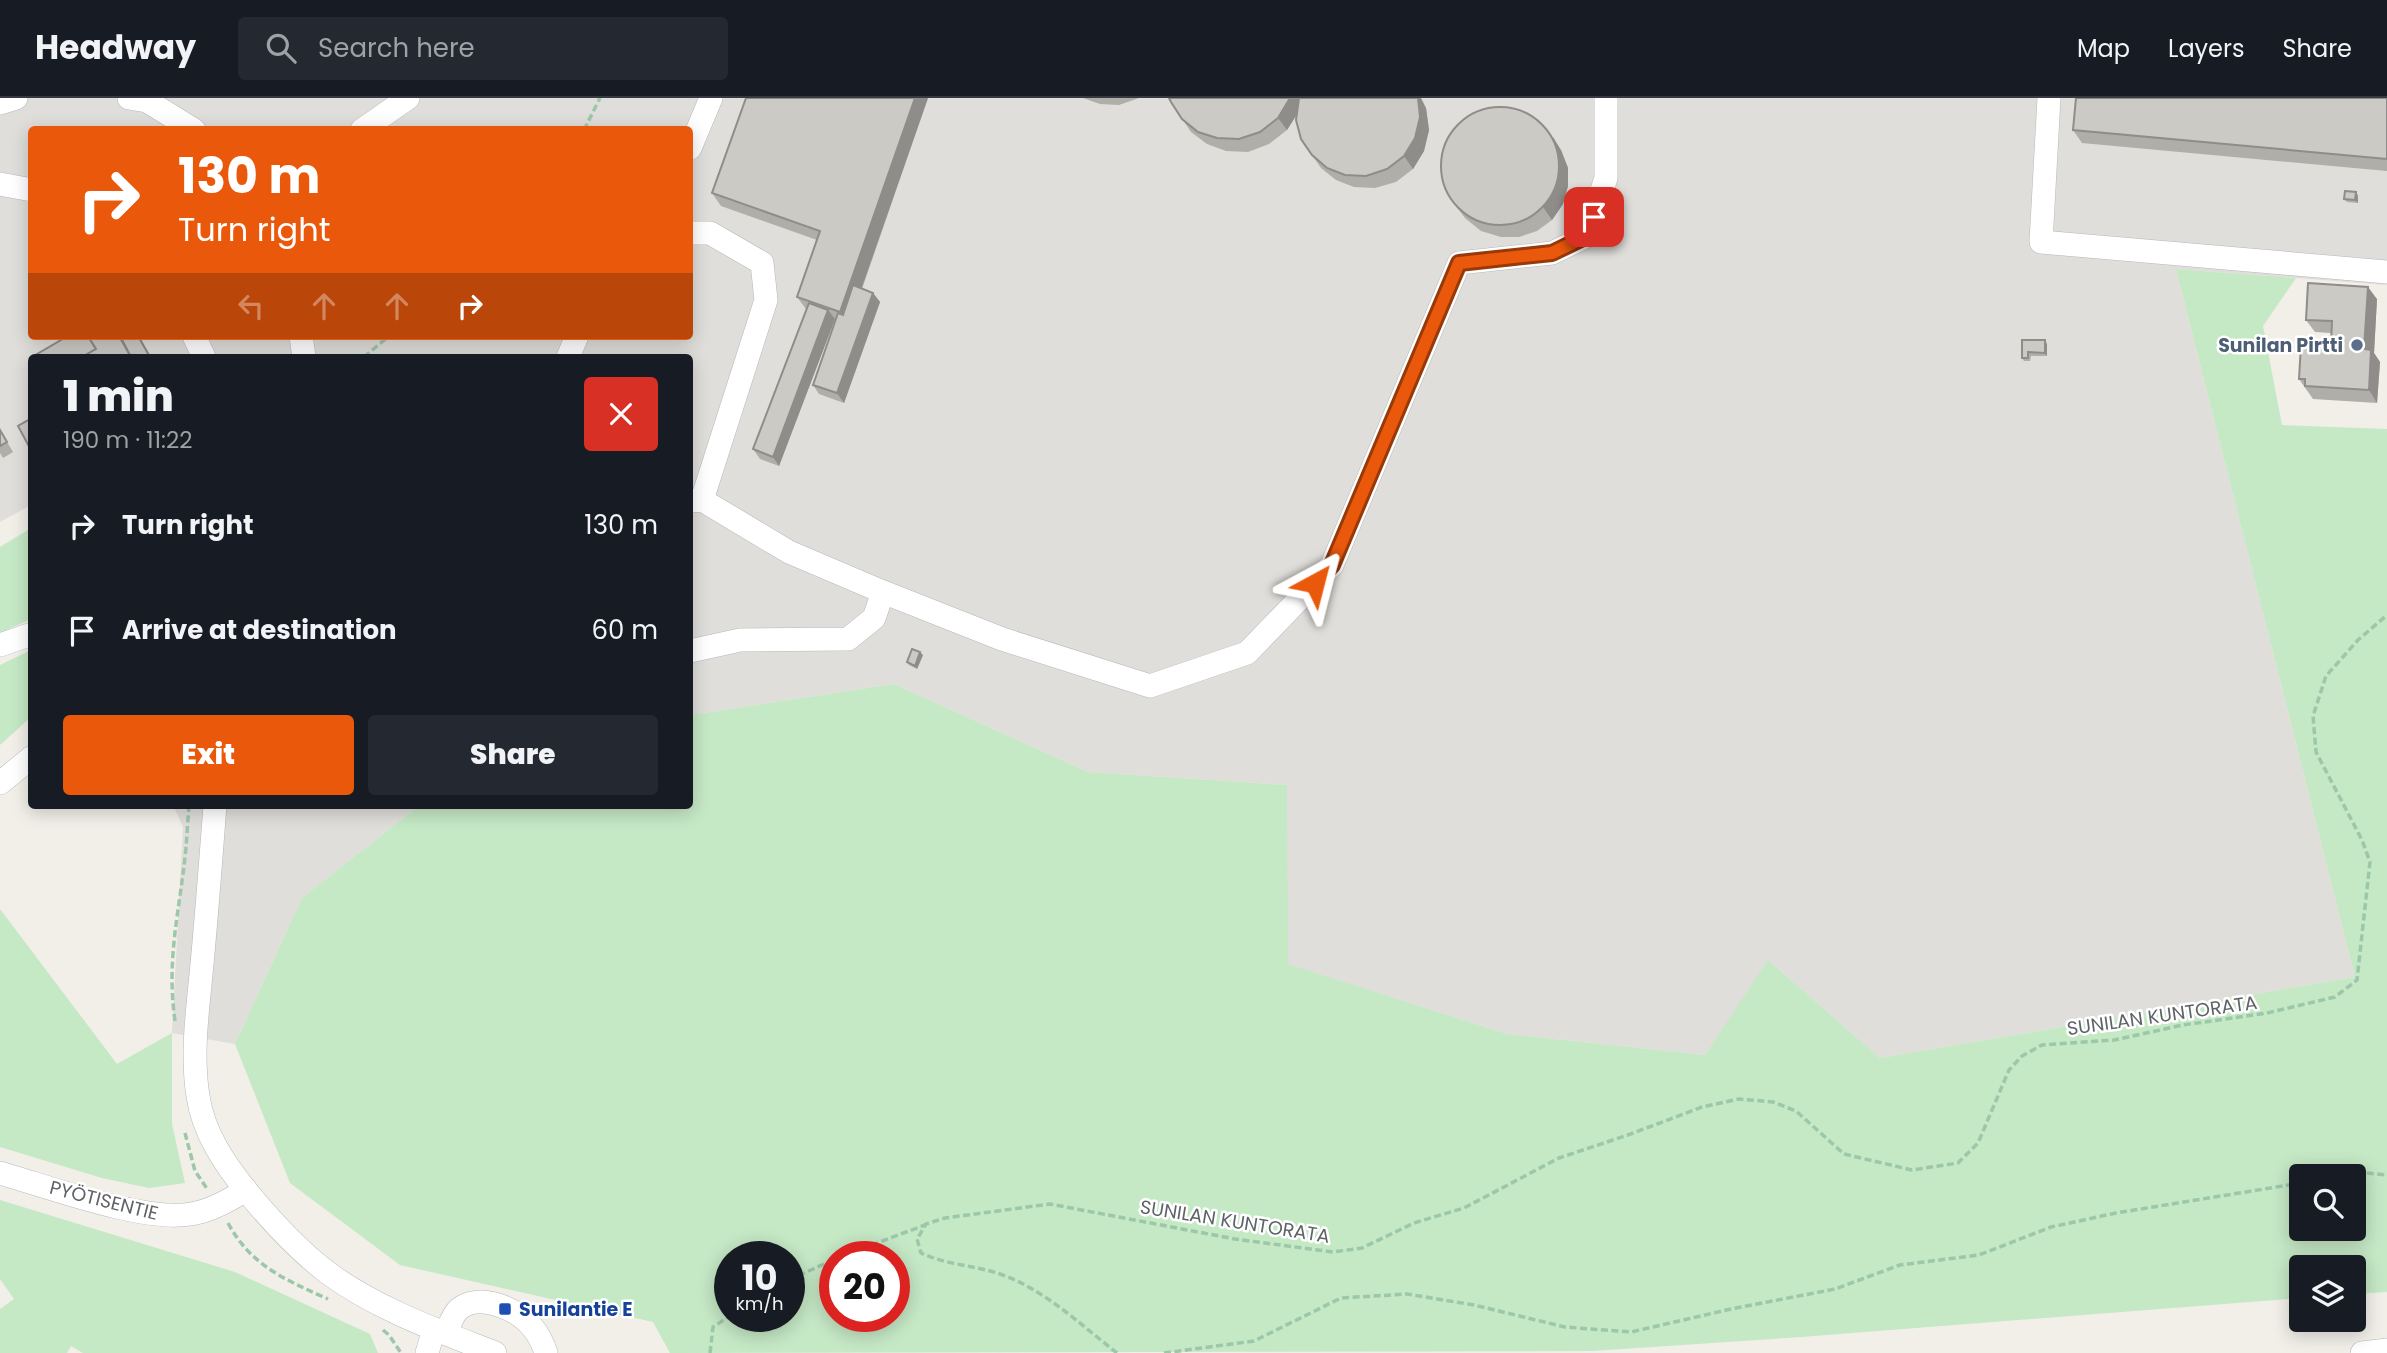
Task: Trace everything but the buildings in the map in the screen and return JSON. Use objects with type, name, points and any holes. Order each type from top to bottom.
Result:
[{"type":"street","points":[[0,103],[16,98]]},
{"type":"street","points":[[368,126],[408,98]]},
{"type":"street","points":[[693,141],[711,98]]},
{"type":"street","points":[[693,233],[710,233],[762,263],[766,300],[696,501],[789,552],[883,592],[1002,639],[1150,686],[1247,653],[1332,565],[1459,263],[1552,253],[1587,236],[1606,178],[1606,98]]},
{"type":"street","points":[[2049,98],[2041,242],[2387,272]]},
{"type":"street","points":[[139,99],[187,126]]},
{"type":"street","points":[[0,184],[28,189]]},
{"type":"street","points":[[693,650],[740,640],[848,639],[874,618],[883,592]]},
{"type":"street","points":[[0,645],[28,635]]},
{"type":"street","points":[[0,783],[28,760]]},
{"type":"street","points":[[215,809],[195,1054],[198,1098],[209,1132],[246,1190],[302,1252],[328,1273],[353,1289],[440,1331],[495,1353]]},
{"type":"street","name":"PYÖTISENTIE","points":[[0,1173],[118,1206],[168,1215],[193,1214],[218,1206],[246,1190]]},
{"type":"street","points":[[427,1353],[456,1311],[471,1301],[493,1304],[518,1314],[533,1327],[546,1353]]},
{"type":"street","points":[[2362,1353],[2387,1350]]},
{"type":"path","points":[[586,126],[600,98]]},
{"type":"path","points":[[368,354],[384,340]]},
{"type":"path","name":"SUNILAN KUNTORATA","points":[[881,1241],[945,1218],[1050,1204],[1235,1239],[1333,1252],[1362,1248],[1414,1223],[1464,1208],[1559,1158],[1702,1107],[1739,1099],[1773,1102],[1796,1111],[1844,1154],[1912,1170],[1958,1163],[1978,1143],[2009,1070],[2022,1056],[2042,1045],[2114,1040],[2183,1025],[2267,1013],[2335,997],[2357,980],[2370,862],[2362,840],[2316,752],[2313,716],[2326,676],[2358,640],[2387,615]]},
{"type":"path","points":[[176,1031],[170,971],[189,809]]},
{"type":"path","points":[[185,1132],[195,1171],[238,1241],[263,1266],[332,1301]]},
{"type":"path","points":[[2366,1173],[2387,1175]]},
{"type":"path","points":[[1164,1353],[1254,1341],[1341,1298],[1407,1294],[1474,1305],[1565,1327],[1631,1332],[1836,1289],[1900,1265],[1979,1255],[2051,1227],[2116,1213],[2289,1185]]},
{"type":"path","points":[[926,1224],[918,1239],[921,1253],[937,1261],[1000,1275],[1046,1298],[1117,1353]]},
{"type":"path","points":[[710,1353],[714,1326]]},
{"type":"path","points":[[382,1329],[401,1353]]},
{"type":"shaded area","points":[[0,98],[2387,98],[2387,285],[2176,269],[2355,977],[1880,1058],[1769,961],[1705,1055],[1507,1034],[1287,964],[1286,785],[1088,772],[894,684],[693,715],[693,354],[28,354],[28,507],[0,522]]},
{"type":"shaded area","points":[[175,809],[415,809],[302,898],[235,1044],[172,1033],[183,827]]},
{"type":"green space","points":[[2176,269],[2296,278],[2263,326],[2282,425],[2387,429],[2387,1292],[2366,1293],[2366,1255],[2289,1255],[2289,1299],[1592,1351],[670,1353],[653,1322],[400,1265],[290,1183],[235,1044],[302,898],[415,809],[693,809],[693,715],[894,684],[1088,772],[1287,785],[1288,964],[1507,1034],[1705,1055],[1768,960],[1880,1058],[2355,977]]},
{"type":"green space","points":[[28,530],[28,620],[0,633],[0,547]]},
{"type":"green space","points":[[28,651],[28,720],[0,745],[0,665]]},
{"type":"green space","points":[[0,909],[117,1064],[172,1033],[172,1124],[185,1183],[149,1188],[102,1178],[0,1147]]},
{"type":"green space","points":[[0,1200],[235,1272],[370,1334],[378,1353],[83,1353],[71,1346],[67,1353],[0,1353],[0,1309],[14,1299],[0,1279]]},
{"type":"place","name":"Sunilan Pirtti","points":[[2357,345]]},
{"type":"place","name":"Sunilantie E","points":[[505,1309]]},
{"type":"route","points":[[1315,583],[1332,565],[1459,263],[1552,253],[1587,236],[1594,217]]}]
